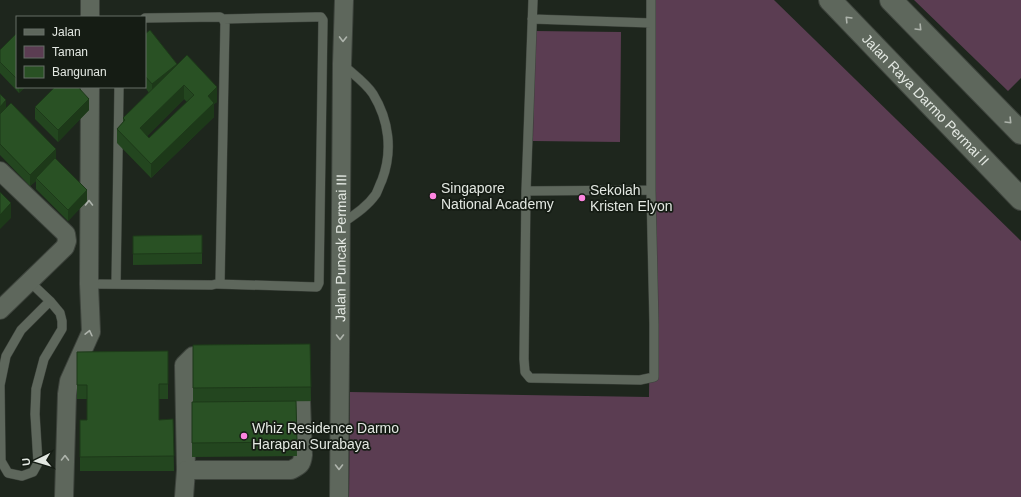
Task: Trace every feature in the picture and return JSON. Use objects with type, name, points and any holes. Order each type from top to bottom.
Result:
[{"type":"street","points":[[90,0],[90,16]]},
{"type":"street","name":"Jalan Puncak Permai III","points":[[339,497],[342,64],[344,0]]},
{"type":"street","name":"Jalan Raya Darmo Permai II","points":[[830,0],[1021,199]]},
{"type":"street","points":[[891,0],[1021,133]]},
{"type":"street","points":[[64,497],[67,394],[69,381],[91,332],[89,284],[90,88]]},
{"type":"street","points":[[0,171],[66,234],[67,241],[65,247],[0,310]]},
{"type":"street","points":[[184,497],[186,470],[184,366],[193,356],[231,355]]},
{"type":"street","points":[[186,470],[291,470],[298,467],[302,462],[303,455],[301,401]]},
{"type":"lane","points":[[533,0],[526,191],[525,372],[530,378],[640,380],[654,376],[651,190],[651,0]]},
{"type":"lane","points":[[89,284],[217,284],[317,287],[319,283],[323,20],[321,17],[223,19],[216,17],[146,18]]},
{"type":"lane","points":[[217,284],[220,283],[225,31],[225,23],[223,19]]},
{"type":"lane","points":[[532,20],[652,22]]},
{"type":"lane","points":[[341,224],[357,214],[376,193],[385,171],[389,147],[383,112],[372,93],[361,80],[342,64]]},
{"type":"lane","points":[[116,284],[119,88]]},
{"type":"lane","points":[[526,191],[651,190]]},
{"type":"lane","points":[[30,282],[50,301],[60,313],[62,329],[44,359],[36,389],[38,464],[33,472],[22,476],[8,473],[1,461],[0,385],[6,356],[22,330],[50,301]]},
{"type":"green space","points":[[654,0],[774,0],[1021,241],[1021,497],[349,497],[350,392],[649,397]]},
{"type":"green space","points":[[914,0],[1021,0],[1021,78],[1008,91]]},
{"type":"green space","points":[[534,31],[621,32],[620,142],[533,141]]},
{"type":"building","points":[[150,30],[177,64],[152,84],[146,77],[146,33]]},
{"type":"building","points":[[16,34],[16,78],[0,62],[0,50]]},
{"type":"building","points":[[187,55],[217,87],[208,96],[214,103],[151,164],[117,129],[125,120],[123,118]],"holes":[[[184,85],[194,95],[149,138],[140,128]]]},
{"type":"building","points":[[54,88],[79,88],[89,99],[58,130],[35,107]]},
{"type":"building","points":[[0,94],[6,100],[0,107]]},
{"type":"building","points":[[11,103],[56,149],[30,175],[0,144],[0,114]]},
{"type":"building","points":[[55,158],[87,190],[68,210],[36,178]]},
{"type":"building","points":[[0,192],[11,203],[0,215]]},
{"type":"building","points":[[202,235],[202,253],[133,254],[133,236]]},
{"type":"building","points":[[310,344],[311,387],[193,388],[193,345]]},
{"type":"building","points":[[168,351],[168,384],[159,384],[159,420],[173,419],[174,456],[80,457],[80,420],[87,420],[87,385],[77,385],[77,352]]},
{"type":"building","name":"Whiz Residence Darmo Harapan Surabaya","points":[[296,401],[297,442],[192,443],[192,402]]},
{"type":"place","name":"Singapore National Academy","points":[[433,196]]},
{"type":"place","name":"Sekolah Kristen Elyon","points":[[582,198]]},
{"type":"place","name":"Whiz Residence Darmo Harapan Surabaya","points":[[244,436]]}]
